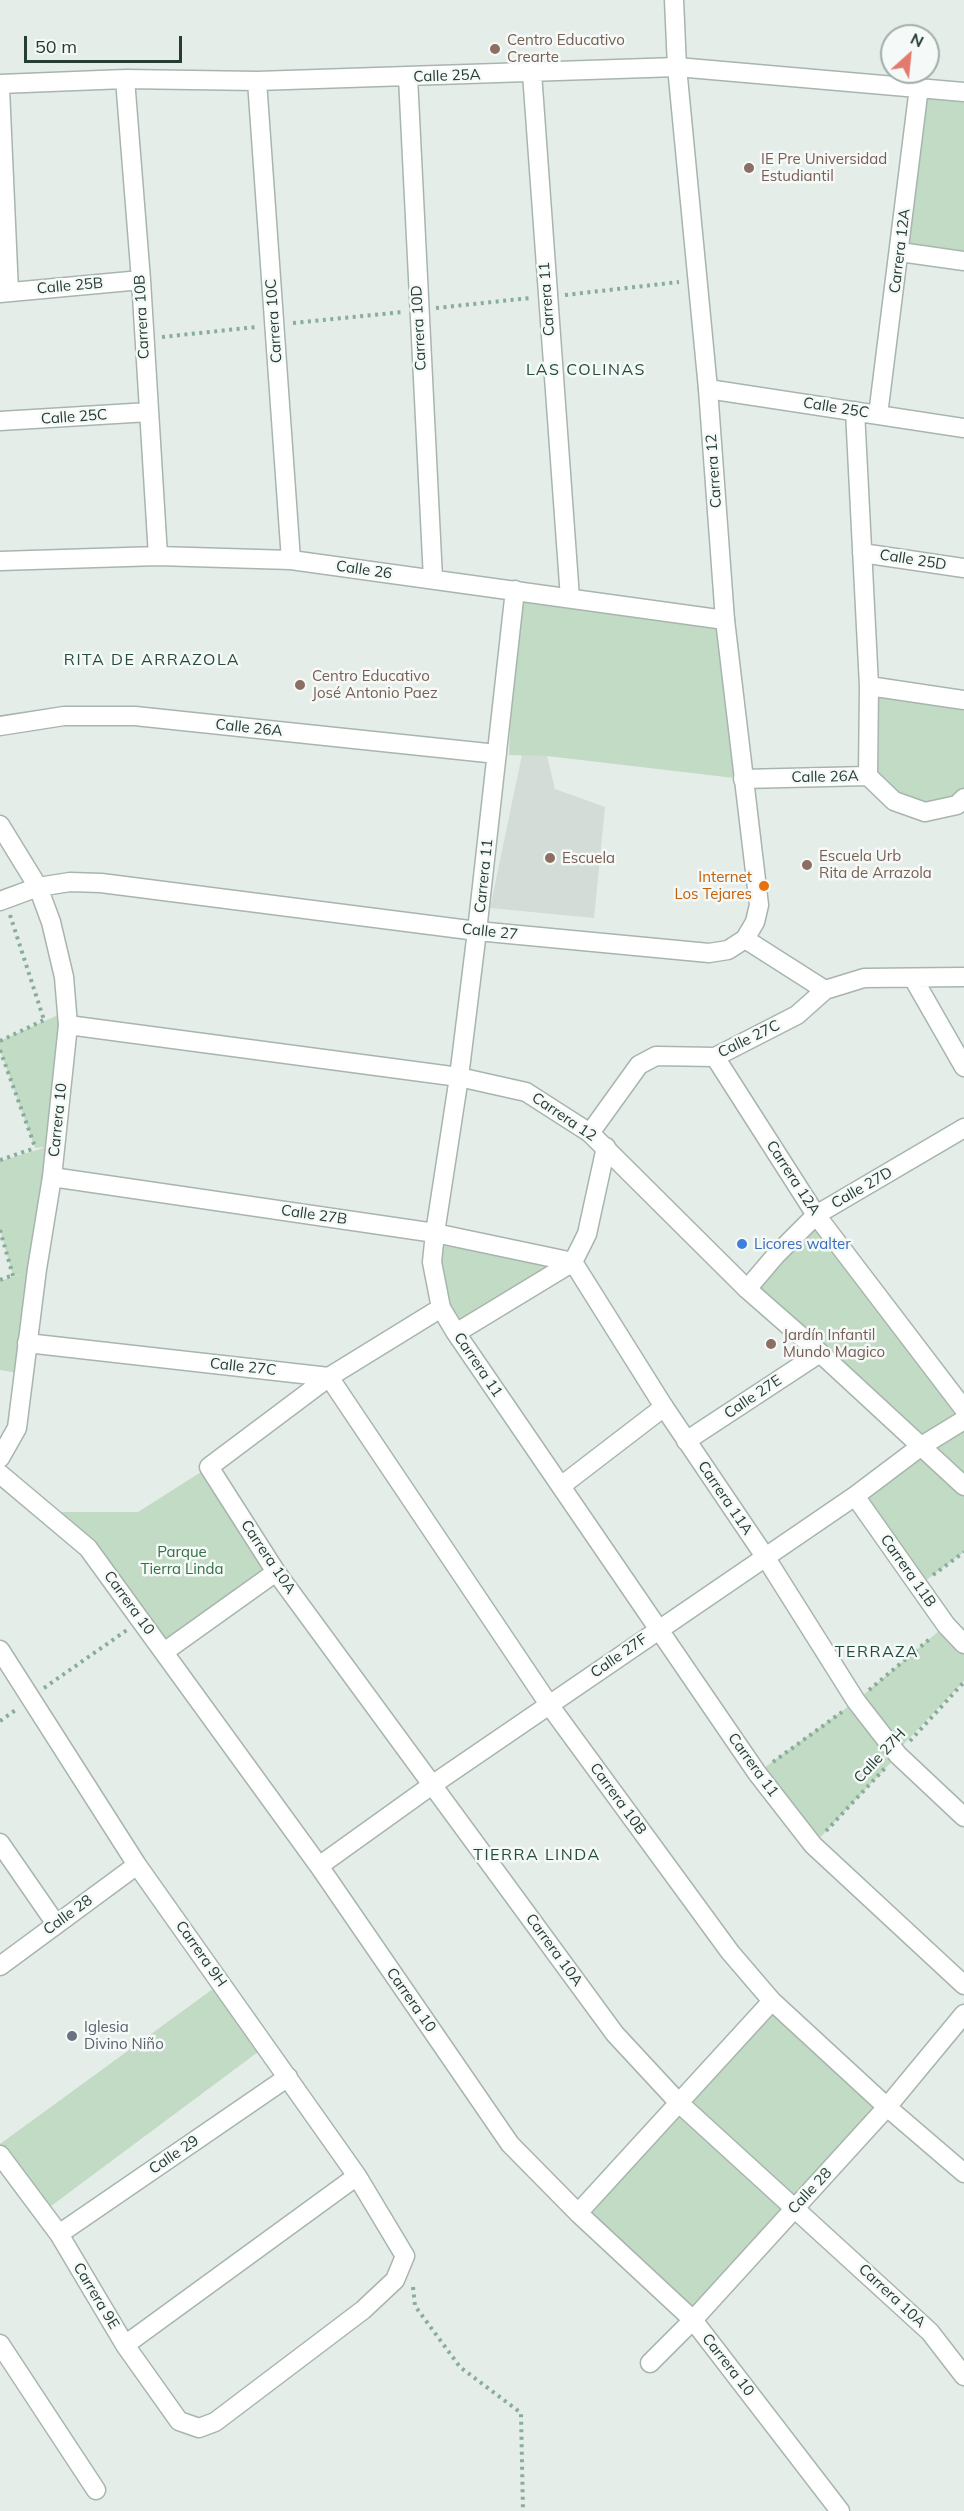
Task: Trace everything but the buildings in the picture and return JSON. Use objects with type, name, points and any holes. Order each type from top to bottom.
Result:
[{"type":"street","name":"Carrera 12","points":[[674,0],[677,67],[708,389],[725,620],[759,905],[755,922],[745,939]]},
{"type":"street","name":"Calle 25A","points":[[0,84],[124,79],[257,81],[677,67],[964,92]]},
{"type":"street","name":"Carrera 11","points":[[532,72],[570,598]]},
{"type":"street","name":"Carrera 10D","points":[[408,77],[433,579]]},
{"type":"street","name":"Carrera 10B","points":[[124,79],[141,280],[158,556]]},
{"type":"street","name":"Carrera 10C","points":[[257,81],[291,560]]},
{"type":"street","name":"Carrera 12A","points":[[878,415],[919,87]]},
{"type":"street","points":[[0,89],[4,292]]},
{"type":"street","points":[[900,252],[964,261]]},
{"type":"street","name":"Calle 25B","points":[[4,292],[141,280]]},
{"type":"street","name":"Calle 25C","points":[[708,389],[964,428]]},
{"type":"street","points":[[855,411],[869,686],[868,776]]},
{"type":"street","name":"Calle 25C","points":[[0,421],[149,412]]},
{"type":"street","name":"Calle 25D","points":[[862,553],[964,568]]},
{"type":"street","name":"Calle 26","points":[[0,561],[158,556],[291,560],[725,620]]},
{"type":"street","name":"Carrera 11","points":[[516,590],[459,1077],[435,1233],[432,1262],[441,1308],[758,1773],[813,1845],[964,1985]]},
{"type":"street","points":[[869,686],[964,700]]},
{"type":"street","name":"Calle 26A","points":[[0,726],[64,716],[135,716],[497,754]]},
{"type":"street","name":"Calle 26A","points":[[743,779],[868,776],[894,801],[925,812],[957,805],[964,798]]},
{"type":"street","name":"Carrera 10","points":[[0,825],[38,887],[51,922],[64,977],[68,1018],[52,1177],[27,1343],[17,1428],[0,1458]]},
{"type":"street","name":"Calle 27","points":[[2,900],[38,887],[70,882],[101,883],[477,931],[709,953],[728,950],[745,939]]},
{"type":"street","points":[[745,939],[825,990],[864,978],[964,976]]},
{"type":"street","points":[[913,978],[964,1067]]},
{"type":"street","name":"Calle 27C","points":[[590,1132],[639,1065],[656,1056],[715,1057],[797,1015],[825,990]]},
{"type":"street","name":"Carrera 12","points":[[68,1018],[459,1077],[526,1092],[590,1132],[747,1289],[964,1486]]},
{"type":"street","name":"Carrera 12A","points":[[715,1057],[816,1215],[964,1409]]},
{"type":"street","name":"Calle 27D","points":[[747,1289],[776,1255],[816,1215],[964,1128]]},
{"type":"street","points":[[456,1333],[573,1262],[587,1234],[606,1147]]},
{"type":"street","name":"Calle 27B","points":[[52,1177],[435,1233],[573,1262]]},
{"type":"street","name":"Carrera 11A","points":[[573,1262],[664,1407],[766,1558],[856,1701],[898,1755],[964,1817]]},
{"type":"street","points":[[329,1377],[441,1308]]},
{"type":"street","name":"Calle 27C","points":[[27,1343],[329,1377]]},
{"type":"street","name":"Calle 27E","points":[[686,1441],[820,1353]]},
{"type":"street","name":"Carrera 10B","points":[[329,1377],[550,1706],[730,1952],[772,2001],[887,2107],[964,2173]]},
{"type":"street","name":"Carrera 10A","points":[[329,1377],[209,1467],[276,1572],[615,2034],[679,2103],[795,2206],[930,2332],[964,2376]]},
{"type":"street","points":[[561,1486],[664,1407]]},
{"type":"street","name":"Calle 27F","points":[[319,1866],[659,1628],[855,1496],[920,1447],[964,1420]]},
{"type":"street","name":"Carrera 10","points":[[0,1474],[88,1548],[319,1866],[510,2144],[578,2213],[693,2320],[840,2511]]},
{"type":"street","name":"Carrera 11B","points":[[855,1496],[918,1586],[964,1644]]},
{"type":"street","points":[[164,1652],[276,1572]]},
{"type":"street","name":"Carrera 9H","points":[[0,1650],[137,1865],[357,2176],[405,2256]]},
{"type":"street","points":[[0,1843],[56,1924]]},
{"type":"street","name":"Calle 28","points":[[0,1966],[137,1865]]},
{"type":"street","points":[[578,2213],[772,2001]]},
{"type":"street","name":"Calle 28","points":[[650,2363],[693,2320],[887,2107],[964,2014]]},
{"type":"street","name":"Calle 29","points":[[59,2234],[288,2077]]},
{"type":"street","name":"Carrera 9E","points":[[0,2155],[59,2234],[125,2345],[179,2421],[199,2428],[215,2422],[363,2310],[395,2280],[405,2256]]},
{"type":"street","points":[[125,2345],[357,2176]]},
{"type":"street","points":[[0,2344],[96,2490]]},
{"type":"path","points":[[2,900],[44,1020]]},
{"type":"path","points":[[0,1041],[44,1020],[68,1018]]},
{"type":"path","points":[[0,1050],[35,1148]]},
{"type":"path","points":[[0,1160],[35,1148],[56,1144]]},
{"type":"path","points":[[0,1230],[13,1276]]},
{"type":"path","points":[[918,1586],[964,1552]]},
{"type":"path","points":[[0,1721],[142,1620]]},
{"type":"path","name":"Calle 27H","points":[[813,1845],[964,1682]]},
{"type":"path","points":[[405,2256],[412,2276],[416,2306],[447,2350],[460,2367],[520,2413],[523,2511]]},
{"type":"shaded area","name":"Escuela","points":[[522,755],[547,756],[555,789],[605,807],[594,918],[490,908]]},
{"type":"green space","points":[[919,87],[964,92],[964,261],[900,252]]},
{"type":"green space","points":[[515,590],[725,620],[743,779],[547,756],[509,755]]},
{"type":"green space","points":[[869,686],[964,700],[964,798],[925,812],[868,776]]},
{"type":"green space","points":[[67,1011],[24,1374],[0,1370],[0,1281],[21,1274],[13,1276],[0,1230],[0,1161],[47,1147],[35,1148],[0,1050],[0,1041]]},
{"type":"green space","points":[[816,1215],[964,1409],[964,1552],[918,1586],[855,1496],[920,1447],[747,1289]]},
{"type":"green space","points":[[438,1238],[573,1262],[456,1333],[442,1308]]},
{"type":"green space","name":"Parque Tierra Linda","points":[[209,1467],[276,1572],[164,1652],[88,1548],[46,1512],[138,1512]]},
{"type":"green space","points":[[946,1625],[964,1644],[964,1681],[813,1845],[757,1773],[856,1701]]},
{"type":"green space","points":[[221,1983],[266,2046],[43,2212],[0,2155],[0,2144]]},
{"type":"green space","points":[[772,2001],[887,2107],[693,2320],[578,2213]]},
{"type":"place","name":"Centro Educativo Crearte","points":[[495,49]]},
{"type":"place","name":"IE Pre Universidad Estudiantil","points":[[749,168]]},
{"type":"place","name":"Centro Educativo José Antonio Paez","points":[[300,685]]},
{"type":"place","name":"Escuela","points":[[550,858]]},
{"type":"place","name":"Escuela Urb Rita de Arrazola","points":[[807,865]]},
{"type":"place","name":"Internet Los Tejares","points":[[764,886]]},
{"type":"place","name":"Licores walter","points":[[742,1244]]},
{"type":"place","name":"Jardín Infantil Mundo Magico","points":[[771,1344]]},
{"type":"place","name":"Iglesia Divino Niño","points":[[72,2036]]},
{"type":"district","name":"LAS COLINAS","points":[[586,370]]},
{"type":"district","name":"RITA DE ARRAZOLA","points":[[152,660]]},
{"type":"district","name":"TERRAZA","points":[[877,1652]]},
{"type":"district","name":"TIERRA LINDA","points":[[537,1855]]}]
